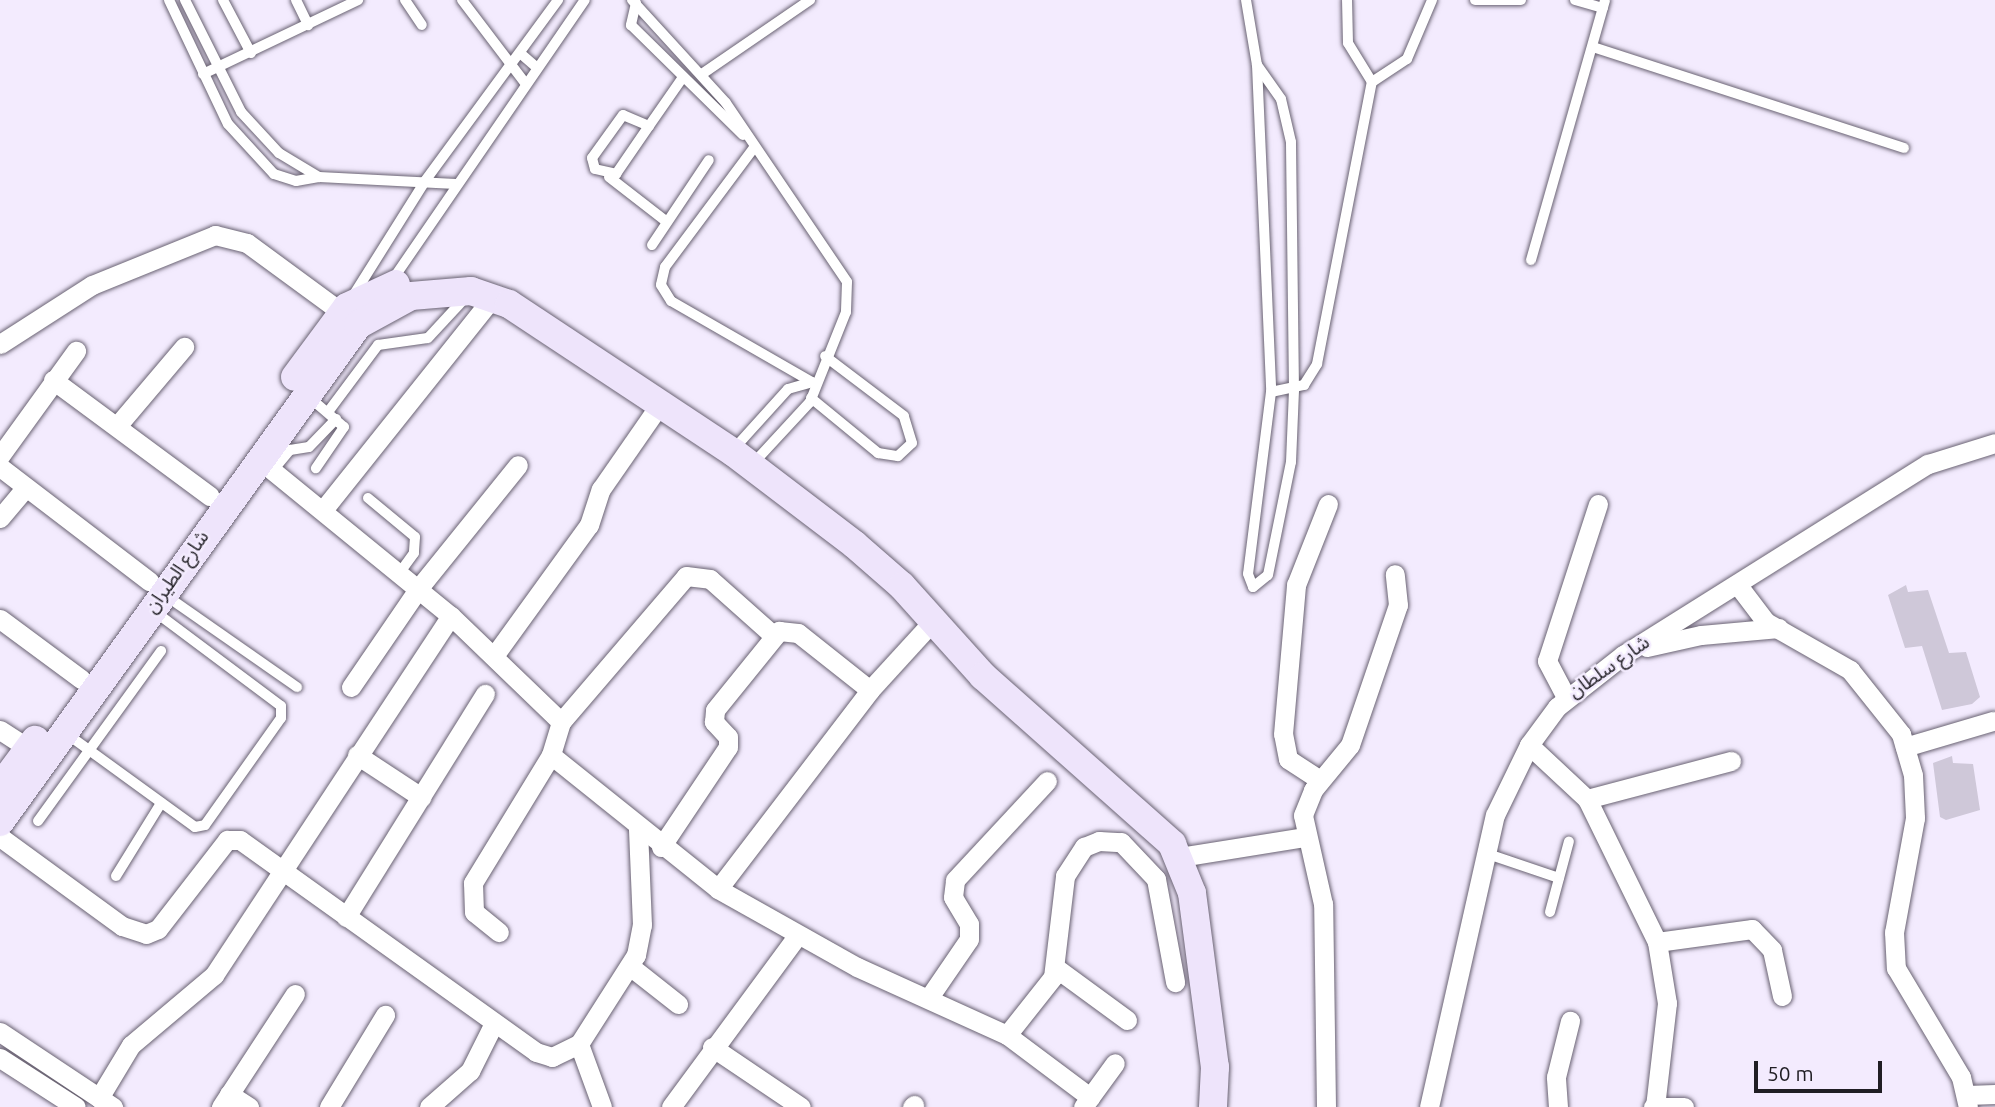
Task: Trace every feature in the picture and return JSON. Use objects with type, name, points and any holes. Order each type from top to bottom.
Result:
[{"type":"street","points":[[0,344],[92,285],[215,235],[247,243],[349,315]]},
{"type":"street","points":[[349,315],[389,286],[453,272],[504,281],[908,565],[925,586],[933,621],[983,676],[1180,857],[1192,894],[1215,1067],[1213,1107]]},
{"type":"street","points":[[349,315],[411,296],[482,294],[660,404],[745,450]]},
{"type":"street","points":[[323,510],[482,294]]},
{"type":"street","name":"شارع الطيران","points":[[0,787],[81,679],[265,464],[349,315]]},
{"type":"street","name":"شارع الطيران","points":[[0,822],[64,732],[154,595],[210,496],[349,315]]},
{"type":"street","points":[[117,426],[184,347]]},
{"type":"street","points":[[0,456],[76,351]]},
{"type":"street","points":[[53,380],[210,496]]},
{"type":"street","points":[[494,656],[589,525],[598,494],[660,404]]},
{"type":"street","name":"شارع سلطان","points":[[1429,1107],[1485,853],[1506,784],[1529,745],[1566,697],[1623,655],[1928,464],[1995,443]]},
{"type":"street","points":[[265,464],[451,616],[561,722]]},
{"type":"street","points":[[351,687],[418,589],[519,465]]},
{"type":"street","points":[[0,467],[154,595]]},
{"type":"street","points":[[0,518],[25,488]]},
{"type":"street","points":[[1320,780],[1288,759],[1283,734],[1296,584],[1328,503]]},
{"type":"street","points":[[1566,697],[1547,660],[1598,504]]},
{"type":"street","points":[[499,932],[474,912],[473,883],[551,755],[561,722],[686,576],[703,574],[774,636]]},
{"type":"street","points":[[1326,1107],[1323,904],[1305,837],[1307,799],[1355,732],[1398,605],[1395,574]]},
{"type":"street","points":[[1737,584],[1753,612],[1825,652],[1865,684],[1891,715],[1905,747],[1915,818],[1894,932],[1896,968],[1967,1101],[1995,1094]]},
{"type":"street","points":[[0,1032],[106,1102],[131,1045],[214,975],[451,616]]},
{"type":"street","points":[[718,889],[870,690],[933,621]]},
{"type":"street","points":[[3,628],[81,679]]},
{"type":"street","points":[[1623,655],[1701,635],[1780,628]]},
{"type":"street","points":[[661,847],[728,747],[728,737],[714,722],[715,710],[774,636],[792,630],[870,690]]},
{"type":"street","points":[[346,917],[485,694]]},
{"type":"street","points":[[1905,747],[1993,721]]},
{"type":"street","points":[[0,730],[29,749]]},
{"type":"street","points":[[1529,745],[1587,799],[1657,942],[1667,1003],[1654,1107],[1684,1107]]},
{"type":"street","points":[[357,755],[421,797]]},
{"type":"street","points":[[551,755],[638,829],[718,889],[797,936],[930,996],[1007,1035],[1087,1102],[1115,1063]]},
{"type":"street","points":[[1587,799],[1731,761]]},
{"type":"street","points":[[930,996],[969,939],[969,924],[953,897],[955,880],[1046,781]]},
{"type":"street","points":[[0,837],[133,933],[158,929],[227,840],[240,840],[495,1023],[552,1057],[579,1044],[631,967],[642,925],[638,829]]},
{"type":"street","points":[[1180,857],[1305,837]]},
{"type":"street","points":[[1007,1035],[1056,968],[1062,893],[1073,860],[1099,841],[1121,842],[1156,879],[1175,982]]},
{"type":"street","points":[[1657,942],[1752,929],[1772,950],[1782,996]]},
{"type":"street","points":[[671,1107],[712,1047],[797,936]]},
{"type":"street","points":[[631,967],[678,1003]]},
{"type":"street","points":[[1056,968],[1127,1020]]},
{"type":"street","points":[[250,1107],[225,1100],[295,994]]},
{"type":"street","points":[[329,1107],[385,1015]]},
{"type":"street","points":[[1559,1107],[1556,1077],[1570,1021]]},
{"type":"street","points":[[429,1107],[470,1071],[495,1023]]},
{"type":"street","points":[[579,1044],[602,1107]]},
{"type":"street","points":[[712,1047],[801,1107]]},
{"type":"street","points":[[0,1058],[76,1107]]},
{"type":"lane","points":[[169,0],[228,124],[255,159],[285,179],[318,177],[456,184]]},
{"type":"lane","points":[[185,0],[218,68],[258,132],[318,177]]},
{"type":"lane","points":[[223,0],[251,52]]},
{"type":"lane","points":[[296,0],[308,24]]},
{"type":"lane","points":[[203,74],[358,0]]},
{"type":"lane","points":[[405,0],[422,26]]},
{"type":"lane","points":[[461,0],[508,69],[525,83]]},
{"type":"lane","points":[[349,315],[425,181],[558,0]]},
{"type":"lane","points":[[389,286],[536,66],[586,0]]},
{"type":"lane","points":[[702,74],[810,0]]},
{"type":"lane","points":[[1246,0],[1257,65],[1271,392],[1248,574],[1253,587],[1268,575],[1291,462],[1294,390],[1292,142],[1281,99],[1257,65]]},
{"type":"lane","points":[[1271,392],[1294,390],[1311,378],[1317,364],[1372,82],[1348,43],[1347,0]]},
{"type":"lane","points":[[1372,82],[1408,59],[1432,0]]},
{"type":"lane","points":[[1475,0],[1521,0]]},
{"type":"lane","points":[[1531,260],[1604,4],[1575,0]]},
{"type":"lane","points":[[634,2],[702,74],[847,282],[846,312],[812,383],[811,398],[745,450]]},
{"type":"lane","points":[[634,2],[631,25],[744,136]]},
{"type":"lane","points":[[1593,47],[1903,148]]},
{"type":"lane","points":[[520,53],[536,66]]},
{"type":"lane","points":[[609,177],[683,77]]},
{"type":"lane","points":[[649,126],[631,113],[621,116],[592,158],[595,169],[667,222]]},
{"type":"lane","points":[[753,149],[664,267],[661,285],[671,302],[812,383]]},
{"type":"lane","points":[[652,245],[709,160]]},
{"type":"lane","points":[[265,464],[290,450],[309,447],[378,345],[428,338],[482,294]]},
{"type":"lane","points":[[811,398],[878,453],[898,456],[912,443],[904,416],[824,356]]},
{"type":"lane","points":[[745,450],[789,389],[812,383]]},
{"type":"lane","points":[[305,394],[332,415],[344,433],[316,468]]},
{"type":"lane","points":[[368,498],[415,537],[414,553],[400,572]]},
{"type":"lane","points":[[154,595],[297,687]]},
{"type":"lane","points":[[64,732],[162,803],[203,827],[282,713],[278,700],[154,595]]},
{"type":"lane","points":[[38,821],[161,651]]},
{"type":"lane","points":[[116,876],[162,803]]},
{"type":"lane","points":[[1550,912],[1569,841]]},
{"type":"lane","points":[[1485,853],[1559,878]]},
{"type":"building","points":[[1906,585],[1908,592],[1928,590],[1949,653],[1966,652],[1980,697],[1972,704],[1942,710],[1922,646],[1905,648],[1888,595]]},
{"type":"building","points":[[1952,756],[1953,763],[1973,764],[1980,810],[1946,820],[1940,817],[1933,763]]}]
